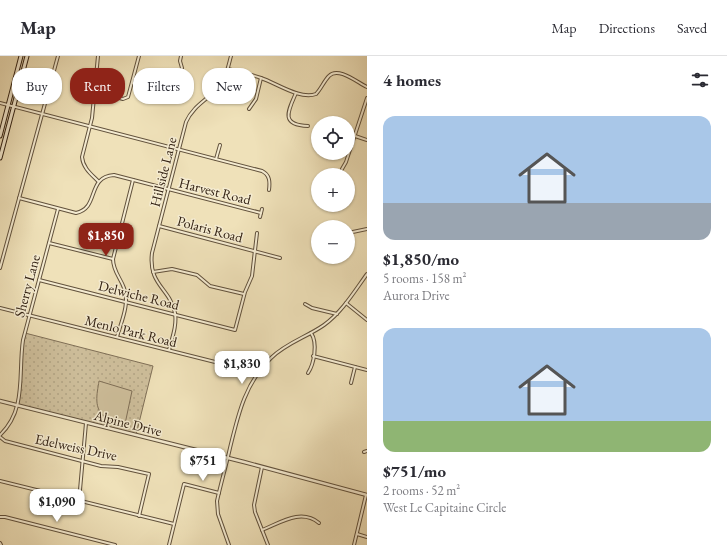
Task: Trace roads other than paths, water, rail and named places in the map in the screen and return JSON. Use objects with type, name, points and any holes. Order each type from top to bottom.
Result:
[{"type":"main road","points":[[0,136],[21,56]]},
{"type":"main road","points":[[0,158],[27,56]]},
{"type":"street","points":[[0,268],[58,56]]},
{"type":"street","points":[[97,68],[98,56]]},
{"type":"street","points":[[125,98],[129,95],[139,56]]},
{"type":"street","points":[[181,56],[180,61],[182,68]]},
{"type":"street","name":"Hillside Lane","points":[[228,68],[231,56]]},
{"type":"street","points":[[256,76],[306,96],[316,94],[329,76],[336,72],[367,88]]},
{"type":"street","points":[[249,109],[256,99],[262,78]]},
{"type":"street","points":[[296,93],[288,110],[288,117],[294,124],[308,126]]},
{"type":"street","points":[[367,98],[355,136],[367,140]]},
{"type":"street","name":"Hillside Lane","points":[[169,350],[175,326],[175,315],[171,302],[157,283],[153,273],[152,258],[186,122],[190,114],[202,102]]},
{"type":"street","points":[[0,103],[262,171],[268,176],[270,181],[269,190]]},
{"type":"street","points":[[19,198],[76,213],[85,209],[89,205],[95,188],[99,182],[87,170],[83,160],[83,153],[94,104]]},
{"type":"street","points":[[216,159],[220,145]]},
{"type":"street","name":"Harvest Road","points":[[99,182],[105,177],[114,175],[261,213]]},
{"type":"street","points":[[117,337],[126,302],[125,291],[115,273],[113,259],[133,180]]},
{"type":"street","name":"Sherry Lane","points":[[0,436],[10,424],[17,405],[21,383],[22,348],[58,208]]},
{"type":"street","points":[[260,217],[262,209]]},
{"type":"street","name":"Polaris Road","points":[[159,226],[280,258]]},
{"type":"street","points":[[355,232],[367,229]]},
{"type":"street","points":[[153,273],[172,269],[197,275],[210,286],[244,294],[252,276],[257,233]]},
{"type":"street","points":[[49,243],[113,259]]},
{"type":"street","points":[[230,545],[216,506],[241,405],[248,389],[256,375],[270,358],[283,348],[326,324],[337,314],[367,274]]},
{"type":"street","name":"Delwiche Road","points":[[39,280],[235,330],[244,294]]},
{"type":"street","points":[[346,303],[367,320]]},
{"type":"street","points":[[305,304],[312,308],[337,314]]},
{"type":"street","name":"Menlo Park Road","points":[[0,308],[243,369],[256,375]]},
{"type":"street","points":[[308,374],[312,365],[315,340],[311,333]]},
{"type":"street","points":[[313,356],[367,370]]},
{"type":"street","points":[[351,383],[355,367]]},
{"type":"street","name":"Alpine Drive","points":[[0,401],[228,458],[366,495]]},
{"type":"street","points":[[79,501],[86,423]]},
{"type":"street","name":"Edelweiss Drive","points":[[0,436],[5,441],[82,461],[149,474],[139,516]]},
{"type":"street","points":[[262,467],[254,505],[268,545]]},
{"type":"street","points":[[0,481],[174,524]]},
{"type":"street","points":[[169,545],[184,484],[219,493]]},
{"type":"street","points":[[354,545],[366,495]]},
{"type":"street","points":[[262,530],[300,516],[310,518],[319,523]]},
{"type":"street","points":[[0,517],[115,545]]},
{"type":"street","points":[[357,534],[367,537]]}]
